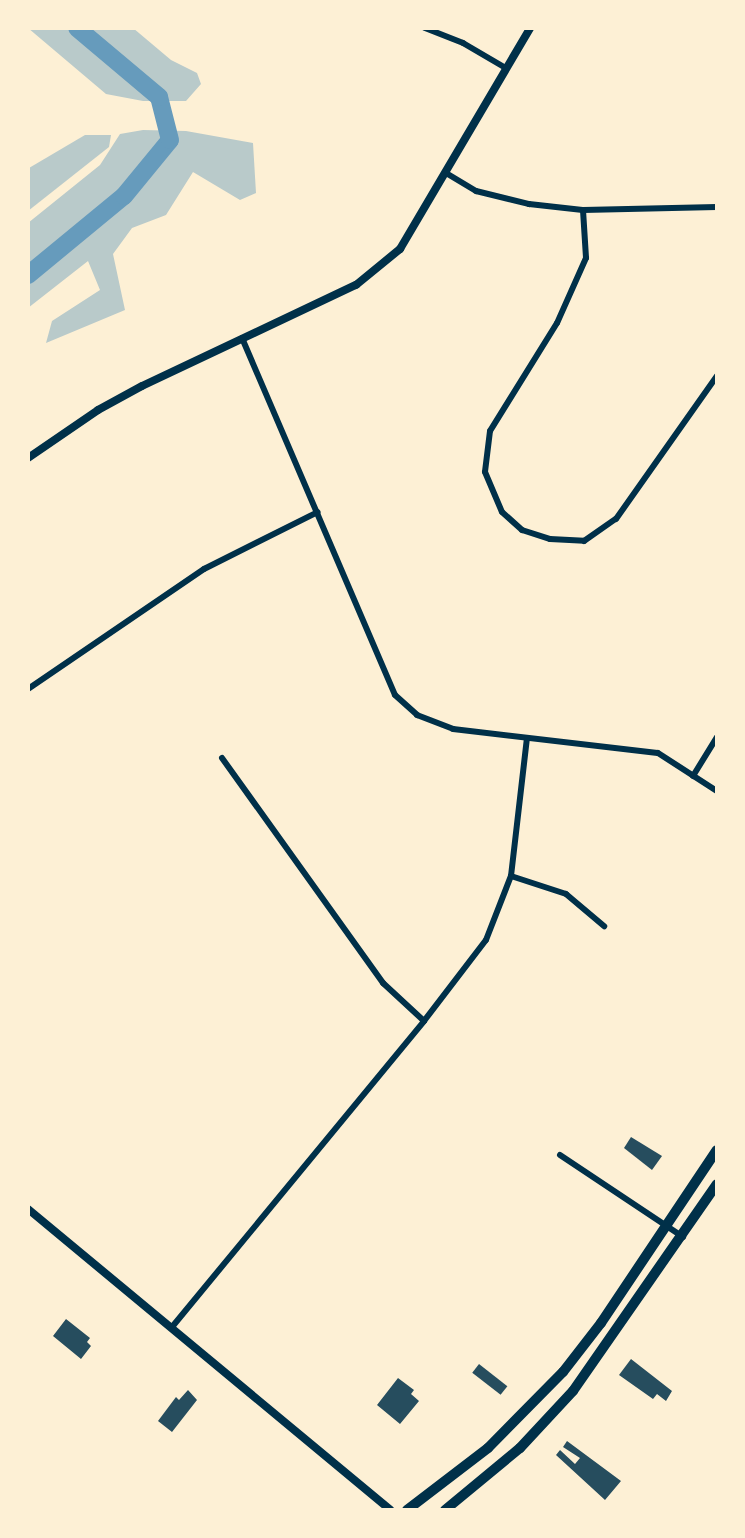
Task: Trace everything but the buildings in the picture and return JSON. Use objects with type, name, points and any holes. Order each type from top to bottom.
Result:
[{"type":"main road","points":[[407,1510],[488,1448],[563,1372],[601,1323],[717,1150]]},
{"type":"main road","points":[[445,1510],[520,1448],[573,1391],[717,1184]]},
{"type":"street","points":[[425,28],[463,43],[504,67]]},
{"type":"street","points":[[28,458],[98,410],[356,285],[400,249],[504,67],[530,28]]},
{"type":"street","points":[[446,173],[476,191],[500,198],[583,210],[717,207]]},
{"type":"street","points":[[583,210],[586,258],[557,323],[490,431],[485,472],[502,512],[522,530],[536,535],[584,541],[616,519],[717,376]]},
{"type":"street","points":[[242,338],[395,695],[417,715],[453,729],[658,753],[717,791]]},
{"type":"street","points":[[28,689],[204,569],[318,512]]},
{"type":"street","points":[[693,776],[717,737]]},
{"type":"street","points":[[172,1327],[424,1021],[486,940],[511,876],[527,738]]},
{"type":"street","points":[[222,758],[383,983],[424,1021]]},
{"type":"street","points":[[511,876],[566,894],[604,926]]},
{"type":"street","points":[[560,1155],[683,1237]]},
{"type":"street","points":[[28,1209],[390,1510]]},
{"type":"shaded area","points":[[28,28],[133,28],[171,60],[197,73],[201,84],[186,101],[143,101],[106,94]]},
{"type":"shaded area","points":[[143,130],[186,131],[253,143],[256,193],[240,200],[193,172],[166,215],[132,228],[113,254],[125,310],[46,343],[52,321],[100,290],[88,261],[28,308],[28,223],[100,165],[120,134]]},
{"type":"shaded area","points":[[85,135],[111,135],[109,147],[28,211],[29,168]]},
{"type":"waterway","points":[[28,275],[124,196],[170,140],[159,97],[77,28]]}]
